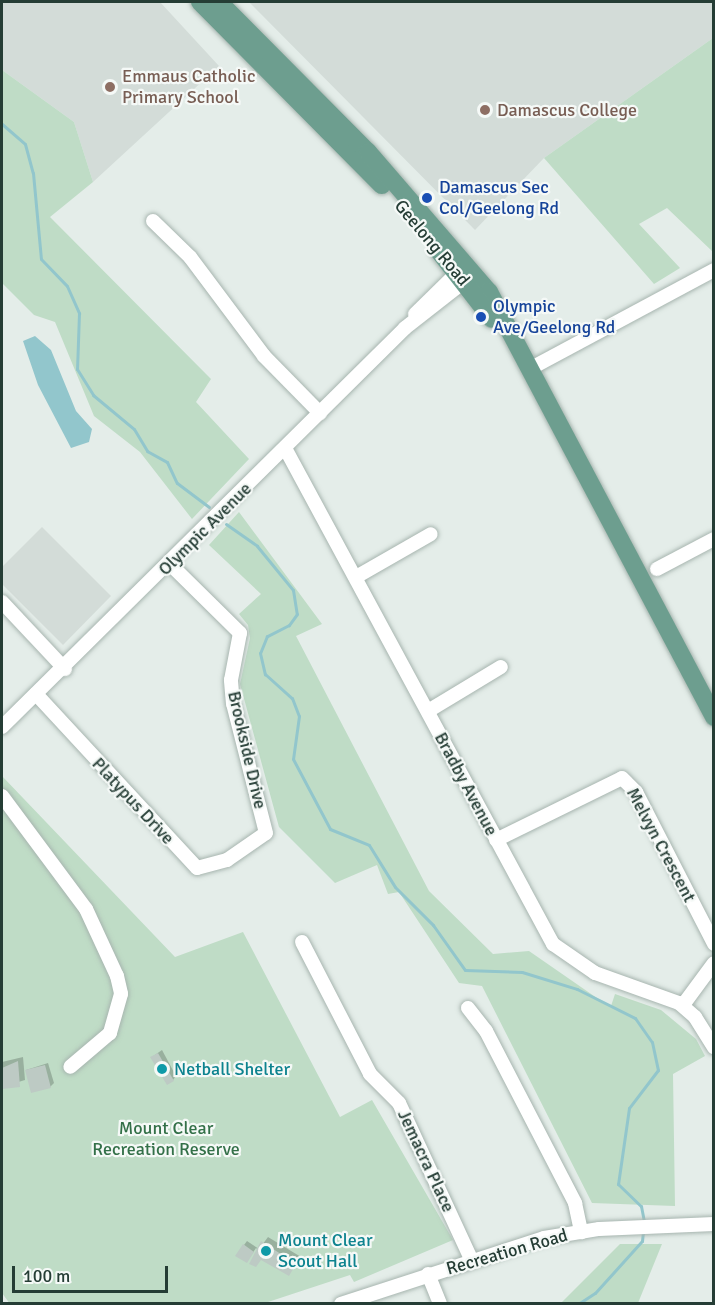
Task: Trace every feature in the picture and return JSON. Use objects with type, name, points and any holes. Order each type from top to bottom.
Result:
[{"type":"main road","name":"Geelong Road","points":[[200,2],[465,273]]},
{"type":"main road","name":"Geelong Road","points":[[219,2],[368,152],[465,273],[528,369],[714,717]]},
{"type":"street","points":[[153,221],[190,257],[264,356],[320,413]]},
{"type":"street","points":[[528,369],[714,270]]},
{"type":"street","name":"Olympic Avenue","points":[[2,727],[65,669],[405,328],[465,273]]},
{"type":"street","name":"Bradby Avenue","points":[[285,448],[357,577],[542,927],[567,957],[683,1005]]},
{"type":"street","points":[[357,577],[430,534]]},
{"type":"street","points":[[657,568],[714,539]]},
{"type":"street","name":"Brookside Drive","points":[[170,564],[240,633],[231,680],[233,704],[266,833],[245,848]]},
{"type":"street","points":[[2,602],[65,669]]},
{"type":"street","points":[[428,711],[501,667]]},
{"type":"street","name":"Platypus Drive","points":[[36,694],[197,868],[227,860],[245,848]]},
{"type":"street","name":"Melvyn Crescent","points":[[496,840],[622,778],[636,792],[714,944]]},
{"type":"street","points":[[2,796],[86,909],[117,976],[121,994],[110,1033],[70,1067]]},
{"type":"street","name":"Jemacra Place","points":[[302,942],[370,1074],[399,1103],[472,1261]]},
{"type":"street","points":[[714,963],[683,1005],[714,1048]]},
{"type":"street","points":[[468,1008],[486,1031],[575,1203],[581,1232]]},
{"type":"street","name":"Recreation Road","points":[[340,1304],[428,1274],[581,1232],[714,1224]]},
{"type":"street","points":[[428,1274],[440,1304]]},
{"type":"shaded area","name":"Emmaus Catholic Primary School","points":[[2,2],[160,2],[219,66],[93,182],[74,122],[2,70]]},
{"type":"shaded area","name":"Damascus College","points":[[249,2],[713,2],[713,38],[544,158],[475,230]]},
{"type":"shaded area","points":[[42,527],[111,596],[63,645],[2,584],[2,567]]},
{"type":"green space","points":[[713,38],[713,252],[667,208],[639,224],[680,268],[654,284],[544,158]]},
{"type":"green space","points":[[2,70],[74,122],[93,182],[50,217],[211,379],[196,402],[249,459],[192,519],[140,452],[94,416],[55,322],[34,315],[2,283]]},
{"type":"green space","points":[[239,512],[322,624],[296,636],[429,891],[493,954],[529,951],[607,1005],[611,1006],[615,994],[661,1010],[696,1039],[705,1056],[673,1074],[675,1206],[592,1203],[482,986],[459,983],[399,892],[388,894],[377,865],[335,883],[279,827],[240,684],[250,638],[248,625],[239,614],[261,594],[209,545]]},
{"type":"green space","name":"Mount Clear Recreation Reserve","points":[[2,776],[175,957],[243,932],[340,1117],[372,1100],[453,1240],[354,1282],[350,1275],[265,1303],[10,1304],[2,1293]]},
{"type":"green space","points":[[620,1244],[662,1244],[638,1303],[561,1303]]},
{"type":"water","points":[[35,336],[51,350],[76,411],[92,429],[89,442],[71,448],[38,385],[23,341]]},
{"type":"building","name":"Netball Shelter","points":[[158,1053],[174,1081],[167,1085],[150,1057]]},
{"type":"building","points":[[18,1061],[20,1087],[2,1089],[2,1068]]},
{"type":"building","points":[[45,1065],[51,1088],[31,1093],[25,1070]]},
{"type":"building","name":"Mount Clear Scout Hall","points":[[261,1241],[296,1264],[289,1276],[261,1260],[256,1267],[249,1264]]},
{"type":"building","points":[[243,1244],[254,1252],[247,1263],[235,1256]]},
{"type":"waterway","points":[[2,124],[25,144],[33,173],[41,259],[67,286],[79,313],[77,369],[93,395],[134,429],[147,451],[167,462],[177,483],[209,507]]},
{"type":"waterway","points":[[226,524],[257,546],[293,590],[297,614],[289,625],[267,636],[260,653],[265,674],[292,698],[299,716],[293,759],[330,829],[369,845],[395,887],[433,925],[465,970],[522,972],[577,989],[635,1018],[652,1042],[658,1070],[629,1108],[618,1184],[641,1206],[644,1222]]},
{"type":"waterway","points":[[578,1304],[595,1293],[642,1241],[643,1231]]},
{"type":"place","name":"Emmaus Catholic Primary School","points":[[110,87]]},
{"type":"place","name":"Damascus College","points":[[485,110]]},
{"type":"place","name":"Damascus Sec Col/Geelong Rd","points":[[427,198]]},
{"type":"place","name":"Olympic Ave/Geelong Rd","points":[[481,317]]},
{"type":"place","name":"Netball Shelter","points":[[162,1069]]},
{"type":"place","name":"Mount Clear Scout Hall","points":[[266,1251]]}]
